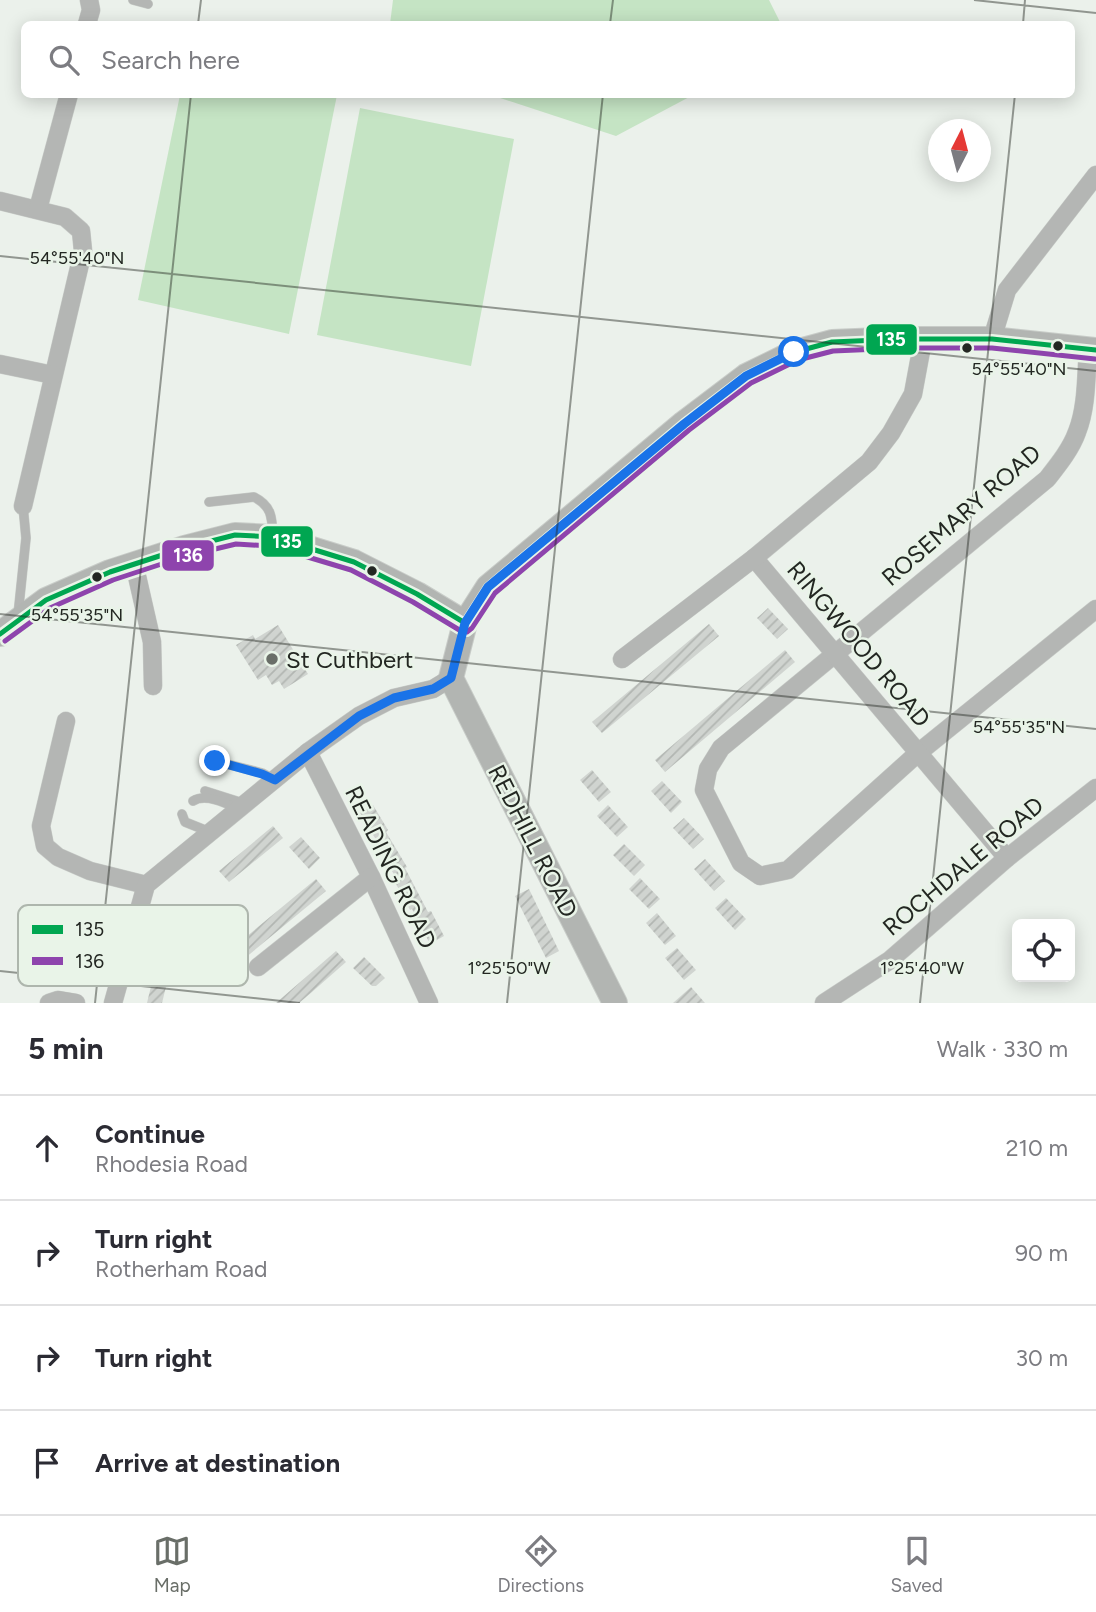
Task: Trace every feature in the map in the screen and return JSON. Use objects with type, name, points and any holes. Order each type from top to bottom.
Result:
[{"type":"street","points":[[88,21],[91,10],[89,0]]},
{"type":"street","points":[[38,209],[68,98]]},
{"type":"street","points":[[992,339],[1007,290],[1096,175]]},
{"type":"street","points":[[0,201],[65,217],[80,231],[83,251],[23,506]]},
{"type":"street","points":[[141,905],[146,886],[308,752],[359,716],[394,698],[433,689],[451,678],[465,623],[488,587],[746,376],[794,352],[832,342],[864,339],[992,339],[1092,350]]},
{"type":"street","points":[[622,659],[754,558],[869,462],[891,433],[913,394],[923,340]]},
{"type":"street","name":"ROSEMARY ROAD","points":[[1092,350],[1077,432],[1064,457],[1047,479],[721,748],[708,769],[704,790],[741,863],[760,876],[788,870],[918,753],[1096,609]]},
{"type":"street","points":[[0,365],[53,375]]},
{"type":"street","points":[[9,627],[46,600],[134,563],[235,535],[273,537],[354,562],[417,594],[465,623]]},
{"type":"street","name":"RINGWOOD ROAD","points":[[754,558],[1007,858]]},
{"type":"street","points":[[134,563],[152,642],[153,686]]},
{"type":"street","name":"REDHILL ROAD","points":[[451,678],[615,1003]]},
{"type":"street","points":[[66,721],[41,826],[45,846],[58,857],[90,871],[146,886]]},
{"type":"street","name":"READING ROAD","points":[[308,752],[371,877],[425,1001]]},
{"type":"street","name":"ROCHDALE ROAD","points":[[824,1003],[890,960],[1007,858],[1096,788]]},
{"type":"street","points":[[258,967],[371,877]]},
{"type":"street","points":[[113,1003],[118,986]]},
{"type":"street","points":[[49,1003],[58,1000],[76,1003]]},
{"type":"lane","points":[[133,0],[148,4]]},
{"type":"lane","points":[[209,502],[254,497],[259,499],[272,512],[273,537]]},
{"type":"lane","points":[[9,627],[26,538],[23,506]]},
{"type":"lane","points":[[215,761],[275,780]]},
{"type":"lane","points":[[205,791],[242,807]]},
{"type":"lane","points":[[192,801],[201,797],[242,807]]},
{"type":"lane","points":[[182,814],[185,822],[210,832]]},
{"type":"green space","points":[[393,0],[769,0],[780,21],[390,21]]},
{"type":"green space","points":[[179,98],[336,98],[289,334],[138,300]]},
{"type":"green space","points":[[500,98],[687,98],[616,136]]},
{"type":"green space","points":[[360,108],[514,139],[471,366],[317,335]]},
{"type":"building","points":[[768,608],[788,629],[777,639],[757,618]]},
{"type":"building","points":[[709,624],[719,636],[602,733],[592,722]]},
{"type":"building","name":"St Cuthbert","points":[[278,625],[308,674],[284,689],[279,681],[272,685],[266,675],[258,680],[236,645],[253,635],[255,639]]},
{"type":"building","points":[[785,650],[795,662],[665,772],[655,760]]},
{"type":"building","points":[[592,770],[611,792],[599,802],[580,780]]},
{"type":"building","points":[[662,781],[682,802],[671,813],[651,791]]},
{"type":"building","points":[[373,805],[428,912],[431,911],[444,936],[430,944],[360,813]]},
{"type":"building","points":[[608,805],[628,827],[617,837],[597,816]]},
{"type":"building","points":[[684,818],[704,839],[693,849],[673,828]]},
{"type":"building","points":[[273,826],[283,838],[229,882],[219,871]]},
{"type":"building","points":[[301,837],[320,858],[309,869],[289,847]]},
{"type":"building","points":[[624,844],[645,865],[634,876],[613,855]]},
{"type":"building","points":[[705,859],[725,881],[714,891],[694,869]]},
{"type":"building","points":[[640,878],[660,899],[649,909],[629,889]]},
{"type":"building","points":[[316,879],[326,891],[248,956],[248,935]]},
{"type":"building","points":[[529,889],[559,951],[546,958],[515,896]]},
{"type":"building","points":[[726,898],[746,919],[735,930],[715,908]]},
{"type":"building","points":[[657,913],[676,936],[665,945],[646,923]]},
{"type":"building","points":[[677,948],[696,970],[684,980],[665,958]]},
{"type":"building","points":[[336,951],[346,962],[312,992],[299,1003],[276,1003]]},
{"type":"building","points":[[364,957],[385,978],[376,986],[372,986],[353,968]]},
{"type":"building","points":[[151,986],[166,986],[162,1003],[147,1003]]},
{"type":"building","points":[[691,987],[705,1003],[673,1003]]},
{"type":"transit line","name":"135","points":[[0,634],[46,600],[110,572],[235,535],[273,537],[354,562],[417,594],[465,623],[488,587],[684,423],[746,376],[795,352],[832,342],[903,339],[992,339],[1096,350]]},
{"type":"transit line","name":"136","points":[[5,641],[50,608],[113,580],[186,556],[236,544],[271,546],[351,570],[467,632],[495,593],[689,430],[751,383],[798,360],[833,351],[903,348],[992,348],[1095,359]]},
{"type":"place","name":"St Cuthbert","points":[[272,659]]},
{"type":"route","points":[[215,761],[275,780],[308,752],[359,716],[394,698],[433,689],[451,678],[465,623],[488,587],[746,376],[794,352]]}]
